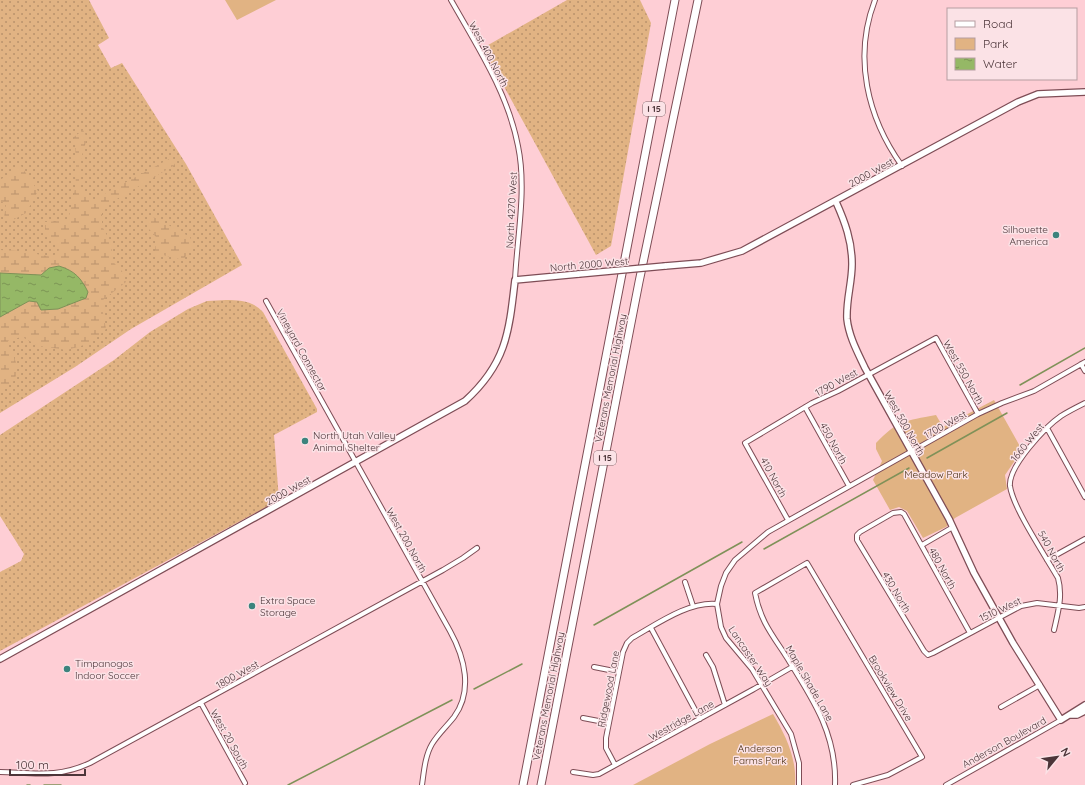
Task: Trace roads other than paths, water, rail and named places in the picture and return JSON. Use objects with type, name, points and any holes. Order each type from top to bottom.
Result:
[{"type":"highway","name":"Veterans Memorial Highway","points":[[523,785],[675,0]]},
{"type":"highway","name":"Veterans Memorial Highway","points":[[542,785],[639,282],[698,0]]},
{"type":"street","name":"West 400 North","points":[[451,0],[501,92],[511,117]]},
{"type":"street","points":[[875,0],[866,41],[864,59],[866,84],[878,124],[902,166]]},
{"type":"street","name":"2000 West","points":[[665,266],[701,263],[742,251],[836,202],[1018,102],[1038,94],[1085,92]]},
{"type":"street","name":"North 4270 West","points":[[511,117],[518,146],[522,180],[515,280]]},
{"type":"street","name":"West 500 North","points":[[836,202],[847,226],[852,264],[847,300],[848,320],[853,344],[953,528],[974,573],[998,617],[1061,720]]},
{"type":"street","name":"North 2000 West","points":[[515,280],[665,266]]},
{"type":"street","name":"2000 West","points":[[0,659],[465,401],[480,386],[495,367],[508,335],[515,280]]},
{"type":"street","name":"Vineyard Connector","points":[[266,301],[324,406]]},
{"type":"street","name":"1790 West","points":[[745,443],[781,423],[804,407],[936,338]]},
{"type":"street","name":"West 550 North","points":[[936,338],[978,414]]},
{"type":"street","points":[[1083,363],[1085,371]]},
{"type":"street","name":"1700 West","points":[[755,542],[788,520],[978,414],[1034,391],[1083,363]]},
{"type":"street","name":"1660 West","points":[[1010,484],[1011,476],[1022,458],[1047,428],[1061,417],[1085,403]]},
{"type":"street","name":"West 200 North","points":[[324,406],[454,638],[466,672],[463,700],[460,707],[432,744],[426,760],[422,785]]},
{"type":"street","name":"450 North","points":[[804,407],[849,486]]},
{"type":"street","points":[[1047,428],[1085,497]]},
{"type":"street","name":"410 North","points":[[745,443],[788,520]]},
{"type":"street","name":"540 North","points":[[1010,484],[1015,502],[1058,578],[1061,588],[1054,630]]},
{"type":"street","name":"480 North","points":[[857,535],[893,513],[901,512],[922,545],[970,633]]},
{"type":"street","points":[[922,545],[953,528]]},
{"type":"street","name":"430 North","points":[[857,535],[857,540],[878,576],[924,651],[928,654]]},
{"type":"street","points":[[1048,560],[1085,538]]},
{"type":"street","name":"Lancaster Way","points":[[755,542],[735,560],[726,573],[717,604],[721,627],[726,638],[743,656],[762,685],[791,734],[799,763],[799,785]]},
{"type":"street","name":"1800 West","points":[[0,772],[58,774],[73,771],[201,703],[463,558],[477,548]]},
{"type":"street","name":"Brookview Drive","points":[[755,593],[808,563],[922,756],[888,775],[853,785]]},
{"type":"street","points":[[685,582],[693,606]]},
{"type":"street","name":"Maple Shade Lane","points":[[755,593],[764,624],[792,666],[826,726],[834,758],[835,785]]},
{"type":"street","name":"1510 West","points":[[928,654],[1021,606],[1036,603],[1079,608],[1085,607]]},
{"type":"street","name":"Ridgewood Lane","points":[[615,765],[606,748],[609,723],[619,672],[627,643],[651,628],[693,606],[717,604]]},
{"type":"street","points":[[651,628],[700,719]]},
{"type":"street","points":[[706,655],[713,667],[725,705]]},
{"type":"street","name":"Westridge Lane","points":[[573,772],[596,775],[762,685],[792,666]]},
{"type":"street","points":[[594,667],[619,672]]},
{"type":"street","points":[[1001,707],[1040,685]]},
{"type":"street","name":"West 20 South","points":[[201,703],[245,783]]},
{"type":"street","name":"Anderson Boulevard","points":[[946,785],[1071,715],[1085,705]]},
{"type":"street","name":"Anderson Boulevard","points":[[1071,715],[1076,716],[1085,711]]},
{"type":"street","points":[[583,718],[609,723]]},
{"type":"water","points":[[59,266],[69,270],[80,279],[88,292],[86,298],[58,309],[41,310],[37,302],[29,301],[0,317],[0,273],[41,275],[49,268]]},
{"type":"waterway","points":[[1020,385],[1085,348]]},
{"type":"waterway","points":[[927,458],[1007,413]]},
{"type":"waterway","points":[[764,549],[909,468]]},
{"type":"waterway","points":[[594,625],[742,542]]},
{"type":"waterway","points":[[474,689],[522,664]]},
{"type":"waterway","points":[[288,785],[452,700]]},
{"type":"waterway","points":[[44,785],[61,785]]},
{"type":"place","name":"Silhouette America","points":[[1056,235]]},
{"type":"place","name":"North Utah Valley Animal Shelter","points":[[305,441]]},
{"type":"place","name":"Extra Space Storage","points":[[252,606]]},
{"type":"place","name":"Timpanogos Indoor Soccer","points":[[67,669]]},
{"type":"park label","name":"Meadow Park","points":[[936,474]]},
{"type":"park label","name":"Anderson Farms Park","points":[[760,754]]}]
